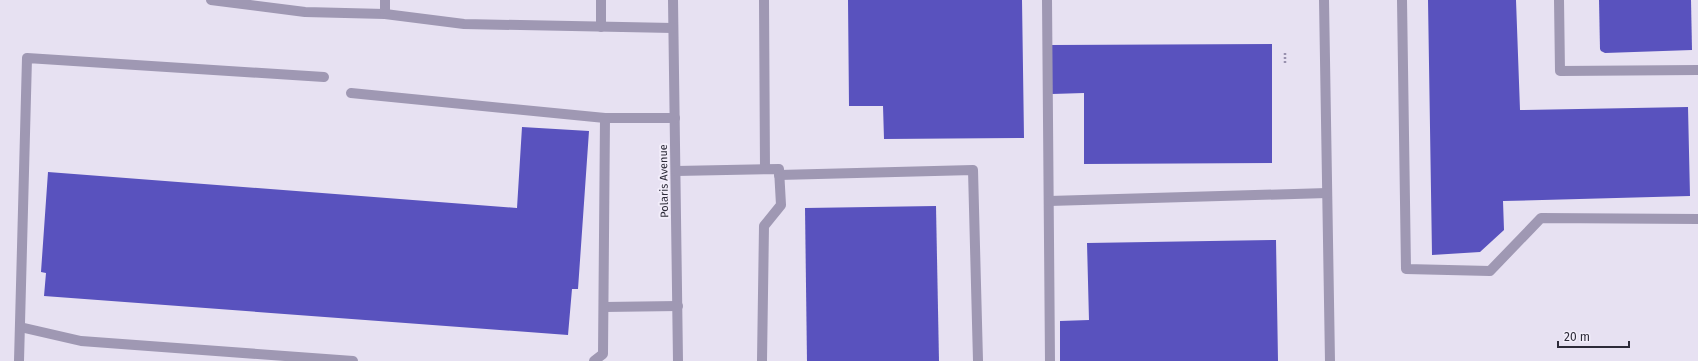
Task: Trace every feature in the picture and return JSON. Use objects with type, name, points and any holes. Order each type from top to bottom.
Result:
[{"type":"street","points":[[211,0],[305,12],[385,14],[464,24],[673,28]]},
{"type":"street","points":[[385,0],[385,14]]},
{"type":"street","points":[[601,0],[601,27]]},
{"type":"street","name":"Polaris Avenue","points":[[673,0],[678,361]]},
{"type":"street","points":[[764,0],[765,169]]},
{"type":"street","points":[[1047,0],[1050,361]]},
{"type":"street","points":[[1324,0],[1330,361]]},
{"type":"street","points":[[1402,0],[1406,270],[1490,271],[1541,218],[1698,219]]},
{"type":"street","points":[[1558,0],[1560,71],[1698,70]]},
{"type":"street","points":[[19,361],[27,58],[324,77]]},
{"type":"street","points":[[351,93],[605,118],[675,118]]},
{"type":"street","points":[[594,361],[603,354],[605,118]]},
{"type":"street","points":[[676,170],[779,169],[781,205],[764,226],[762,361]]},
{"type":"street","points":[[779,175],[974,170],[978,361]]},
{"type":"street","points":[[1049,201],[1327,193]]},
{"type":"street","points":[[604,307],[678,306]]},
{"type":"street","points":[[20,327],[80,341],[353,361]]},
{"type":"path","points":[[1285,53],[1285,65]]},
{"type":"building","points":[[848,0],[1022,0],[1024,138],[884,139],[883,106],[849,106]]},
{"type":"building","points":[[1428,0],[1516,0],[1520,110],[1688,107],[1690,196],[1503,201],[1504,230],[1480,252],[1432,255]]},
{"type":"building","points":[[1599,0],[1691,0],[1692,50],[1605,53],[1601,51]]},
{"type":"building","points":[[1272,44],[1272,163],[1084,164],[1084,93],[1052,94],[1052,45]]},
{"type":"building","points":[[522,127],[589,131],[578,289],[572,289],[568,335],[44,296],[46,273],[41,272],[48,172],[517,208]]},
{"type":"building","points":[[936,206],[939,361],[807,361],[805,208]]},
{"type":"building","points":[[1276,240],[1278,361],[1060,361],[1060,321],[1089,320],[1087,243]]}]
